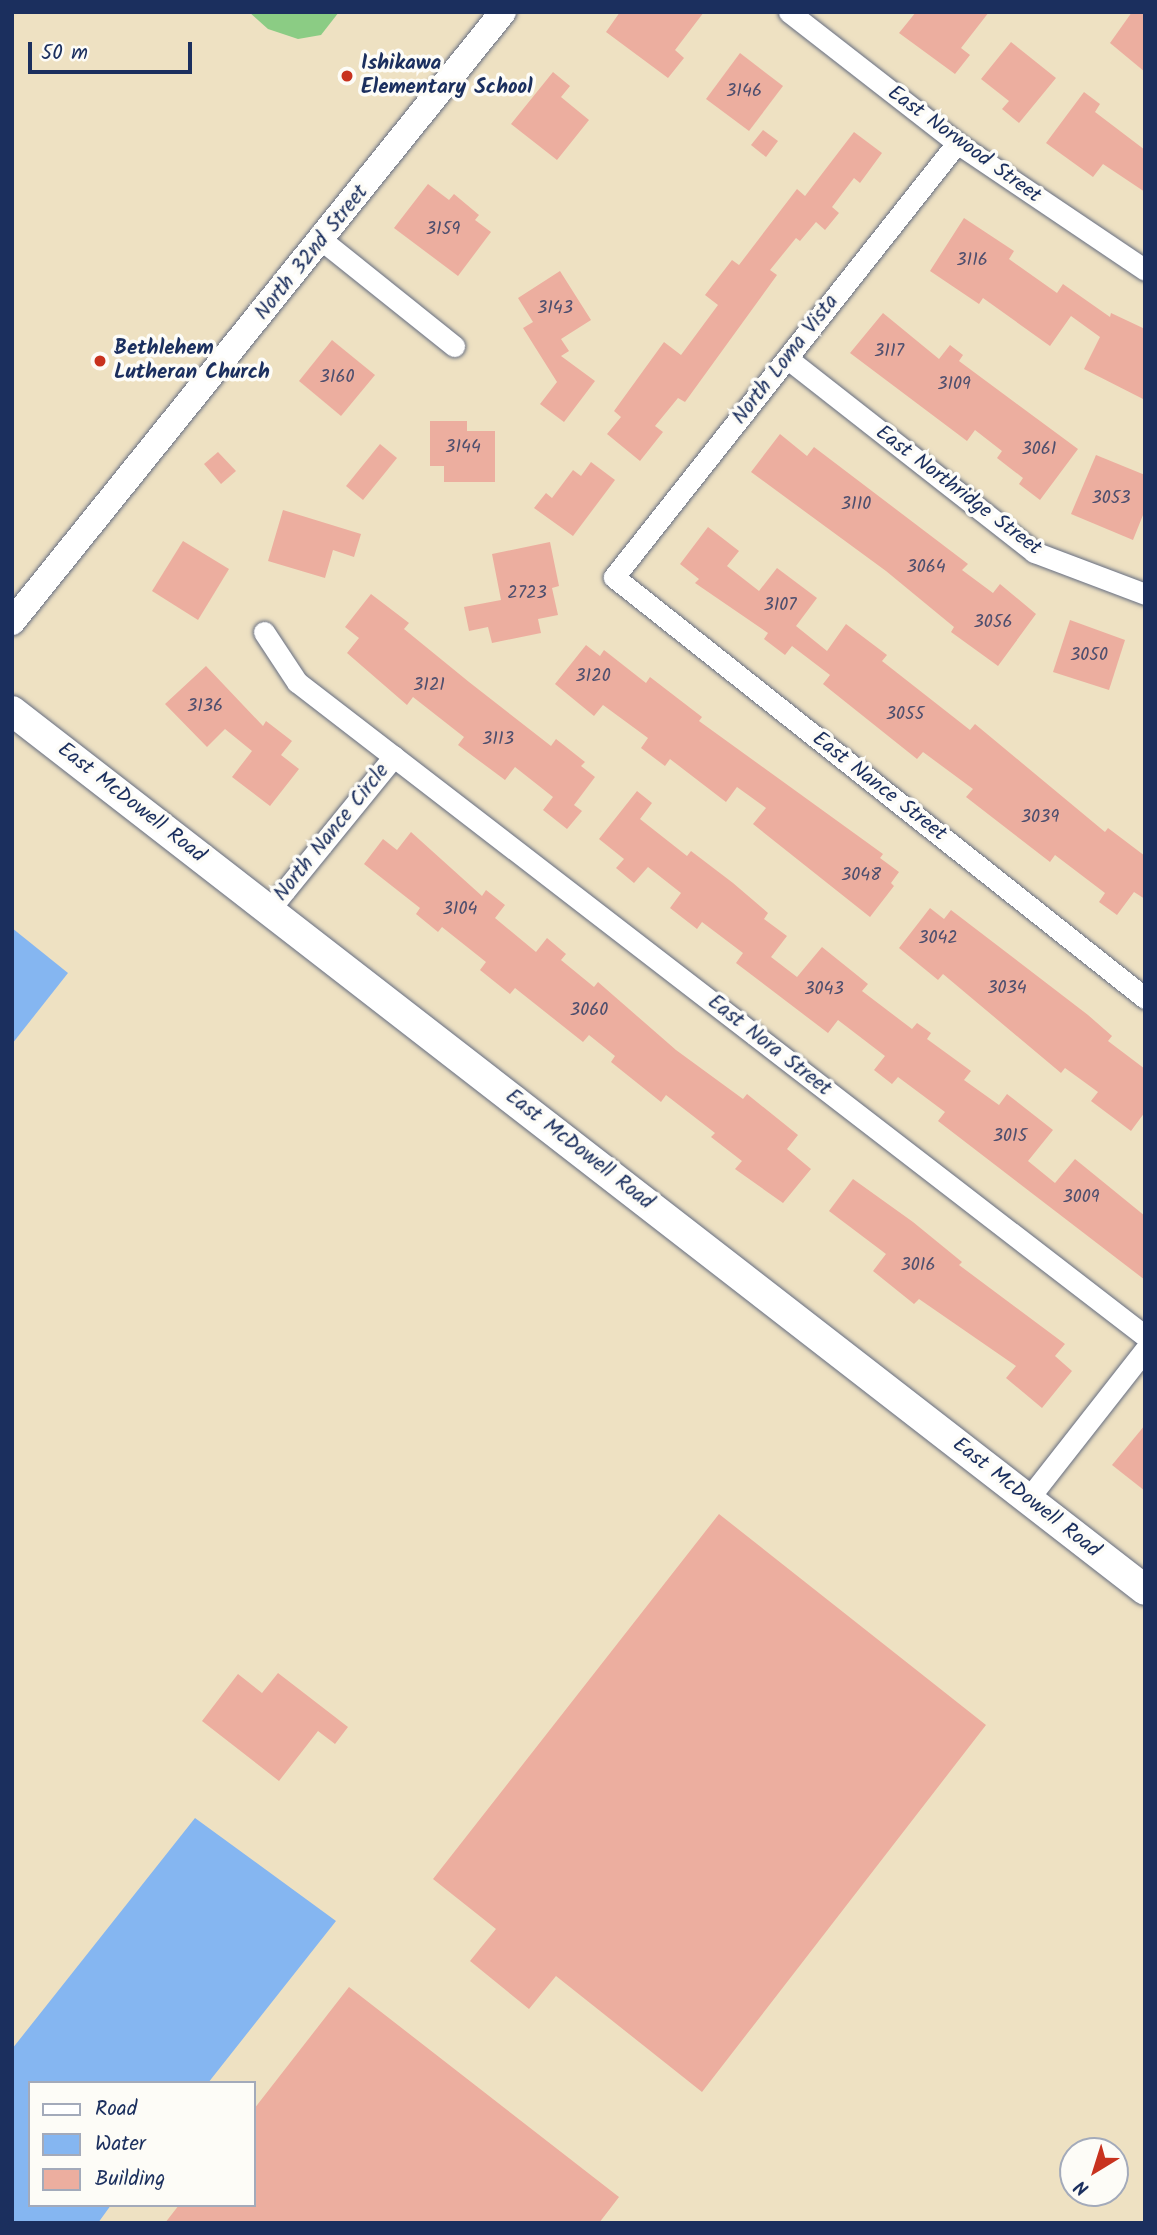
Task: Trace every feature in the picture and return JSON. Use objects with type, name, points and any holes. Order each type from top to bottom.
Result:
[{"type":"main road","name":"East McDowell Road","points":[[12,711],[1145,1590]]},
{"type":"street","name":"North 32nd Street","points":[[12,622],[323,241],[503,12]]},
{"type":"street","name":"East Norwood Street","points":[[789,12],[957,143],[1145,270]]},
{"type":"street","name":"North Loma Vista","points":[[614,576],[957,143]]},
{"type":"street","points":[[323,241],[454,346]]},
{"type":"street","name":"East Northridge Street","points":[[788,359],[1034,552],[1145,594]]},
{"type":"street","name":"East Nance Street","points":[[614,576],[1145,998]]},
{"type":"street","name":"East Nora Street","points":[[264,632],[297,682],[1145,1336]]},
{"type":"street","name":"North Nance Circle","points":[[269,910],[394,756]]},
{"type":"street","points":[[1028,1499],[1145,1350]]},
{"type":"green space","points":[[249,12],[339,12],[321,35],[298,39],[268,29]]},
{"type":"water","points":[[12,928],[68,973],[12,1044]]},
{"type":"water","points":[[195,1818],[336,1921],[210,2081],[28,2081],[28,2207],[110,2207],[98,2223],[12,2223],[12,2049]]},
{"type":"building","points":[[620,12],[704,12],[675,50],[684,58],[668,78],[606,32]]},
{"type":"building","points":[[916,12],[989,12],[961,48],[970,55],[955,74],[899,33]]},
{"type":"building","points":[[1132,12],[1145,12],[1145,72],[1110,43]]},
{"type":"building","points":[[1011,42],[1056,78],[1019,123],[1002,109],[1009,101],[981,79]]},
{"type":"building","points":[[740,53],[783,86],[749,131],[706,99]]},
{"type":"building","points":[[553,72],[570,86],[561,97],[589,120],[557,160],[511,124]]},
{"type":"building","points":[[1084,92],[1100,104],[1095,112],[1145,150],[1145,192],[1103,164],[1093,177],[1046,143]]},
{"type":"building","points":[[763,130],[778,141],[766,157],[751,145]]},
{"type":"building","points":[[854,132],[882,153],[860,183],[854,178],[832,207],[839,213],[825,230],[816,222],[800,241],[796,238],[770,270],[777,275],[685,402],[678,398],[655,426],[663,432],[640,461],[607,434],[621,417],[614,411],[664,342],[681,355],[718,305],[705,295],[732,260],[739,265],[797,189],[805,196]]},
{"type":"building","points":[[428,184],[449,200],[454,194],[479,215],[475,220],[491,232],[458,276],[394,228]]},
{"type":"building","points":[[964,218],[1014,251],[1009,259],[1057,293],[1063,284],[1110,317],[1111,313],[1145,329],[1145,400],[1084,369],[1100,337],[1071,316],[1050,346],[983,298],[979,304],[930,271]]},
{"type":"building","points":[[560,271],[591,320],[561,339],[569,351],[561,356],[595,381],[564,422],[540,404],[557,382],[523,328],[533,322],[518,298]]},
{"type":"building","points":[[883,313],[939,359],[950,345],[963,355],[959,361],[1078,449],[1040,500],[1019,484],[1023,478],[997,458],[1002,451],[975,430],[967,441],[850,353]]},
{"type":"building","points":[[332,340],[375,375],[341,416],[299,381]]},
{"type":"building","points":[[430,421],[467,421],[467,431],[495,431],[495,482],[444,482],[444,466],[430,466]]},
{"type":"building","points":[[780,434],[807,456],[814,447],[968,564],[962,570],[993,593],[1000,584],[1036,614],[998,666],[951,632],[954,627],[886,571],[751,472]]},
{"type":"building","points":[[380,444],[397,458],[363,500],[346,486]]},
{"type":"building","points":[[218,452],[236,471],[221,484],[204,464]]},
{"type":"building","points":[[1096,455],[1145,475],[1145,510],[1133,540],[1071,514]]},
{"type":"building","points":[[591,462],[615,480],[573,536],[534,508],[546,493],[552,498],[573,470],[581,476]]},
{"type":"building","points":[[283,510],[361,534],[354,557],[333,550],[325,578],[268,561]]},
{"type":"building","points":[[708,527],[739,551],[727,566],[759,591],[777,568],[817,598],[796,626],[827,651],[846,624],[887,655],[882,661],[970,730],[975,724],[1105,832],[1108,828],[1145,856],[1145,899],[1134,892],[1117,915],[1099,902],[1105,893],[1055,855],[1050,862],[966,797],[973,789],[923,752],[917,759],[823,684],[830,675],[792,646],[785,655],[764,639],[768,633],[695,583],[699,579],[680,564]]},
{"type":"building","points":[[183,541],[229,569],[198,620],[152,591]]},
{"type":"building","points":[[550,542],[559,586],[552,588],[558,615],[538,619],[541,633],[492,643],[488,627],[469,631],[464,607],[501,600],[492,554]]},
{"type":"building","points":[[371,594],[409,623],[404,629],[469,682],[551,746],[556,739],[585,762],[581,766],[595,777],[574,805],[582,811],[567,829],[543,810],[553,797],[515,767],[505,780],[458,745],[464,737],[413,697],[407,705],[347,653],[359,638],[345,627]]},
{"type":"building","points":[[1070,620],[1125,640],[1109,690],[1053,672]]},
{"type":"building","points":[[586,645],[600,656],[604,650],[646,683],[650,677],[702,717],[699,721],[883,854],[880,858],[899,872],[891,883],[894,886],[870,917],[753,824],[766,808],[737,787],[726,802],[670,759],[665,766],[641,748],[648,738],[603,705],[594,716],[555,684]]},
{"type":"building","points":[[206,666],[263,726],[266,721],[292,741],[281,755],[299,769],[270,806],[232,777],[252,751],[225,729],[207,747],[165,704]]},
{"type":"building","points":[[637,791],[652,803],[640,819],[687,856],[691,851],[733,883],[768,913],[764,919],[787,936],[771,957],[797,977],[822,947],[868,984],[862,991],[912,1029],[917,1023],[931,1033],[927,1039],[971,1071],[964,1080],[999,1105],[1007,1094],[1053,1130],[1028,1161],[1055,1183],[1075,1159],[1145,1216],[1145,1280],[938,1121],[945,1112],[898,1077],[892,1084],[874,1070],[885,1056],[838,1020],[828,1033],[736,963],[743,953],[702,922],[697,929],[670,908],[681,893],[648,867],[634,883],[616,868],[624,859],[599,839]]},
{"type":"building","points":[[411,832],[482,896],[486,890],[505,905],[495,918],[536,952],[547,938],[566,954],[561,960],[594,987],[598,982],[676,1050],[743,1099],[747,1094],[798,1135],[787,1149],[811,1169],[783,1203],[735,1169],[742,1161],[711,1137],[715,1133],[666,1095],[661,1102],[611,1062],[615,1056],[589,1035],[583,1042],[515,988],[510,994],[480,970],[486,962],[442,927],[438,932],[416,914],[420,908],[364,864],[383,839],[397,850]]},
{"type":"building","points":[[930,908],[944,919],[951,910],[1088,1015],[1112,1036],[1108,1041],[1145,1069],[1145,1112],[1131,1131],[1091,1101],[1098,1092],[1065,1068],[1061,1073],[943,974],[938,980],[899,948]]},
{"type":"building","points":[[853,1179],[913,1222],[962,1262],[959,1265],[1065,1344],[1055,1356],[1072,1371],[1042,1408],[1006,1378],[1016,1366],[919,1299],[914,1304],[873,1271],[886,1254],[829,1211]]},
{"type":"building","points":[[1145,1425],[1145,1491],[1112,1465]]},
{"type":"building","points":[[719,1514],[986,1725],[702,2092],[556,1976],[529,2009],[470,1961],[496,1929],[433,1879]]},
{"type":"building","points":[[278,1673],[348,1727],[335,1744],[318,1731],[279,1781],[202,1721],[238,1674],[262,1693]]},
{"type":"building","points":[[349,1987],[619,2197],[599,2223],[165,2223],[177,2207],[256,2207],[256,2106]]},
{"type":"place","name":"Ishikawa Elementary School","points":[[347,76]]},
{"type":"place","name":"Bethlehem Lutheran Church","points":[[100,361]]}]
